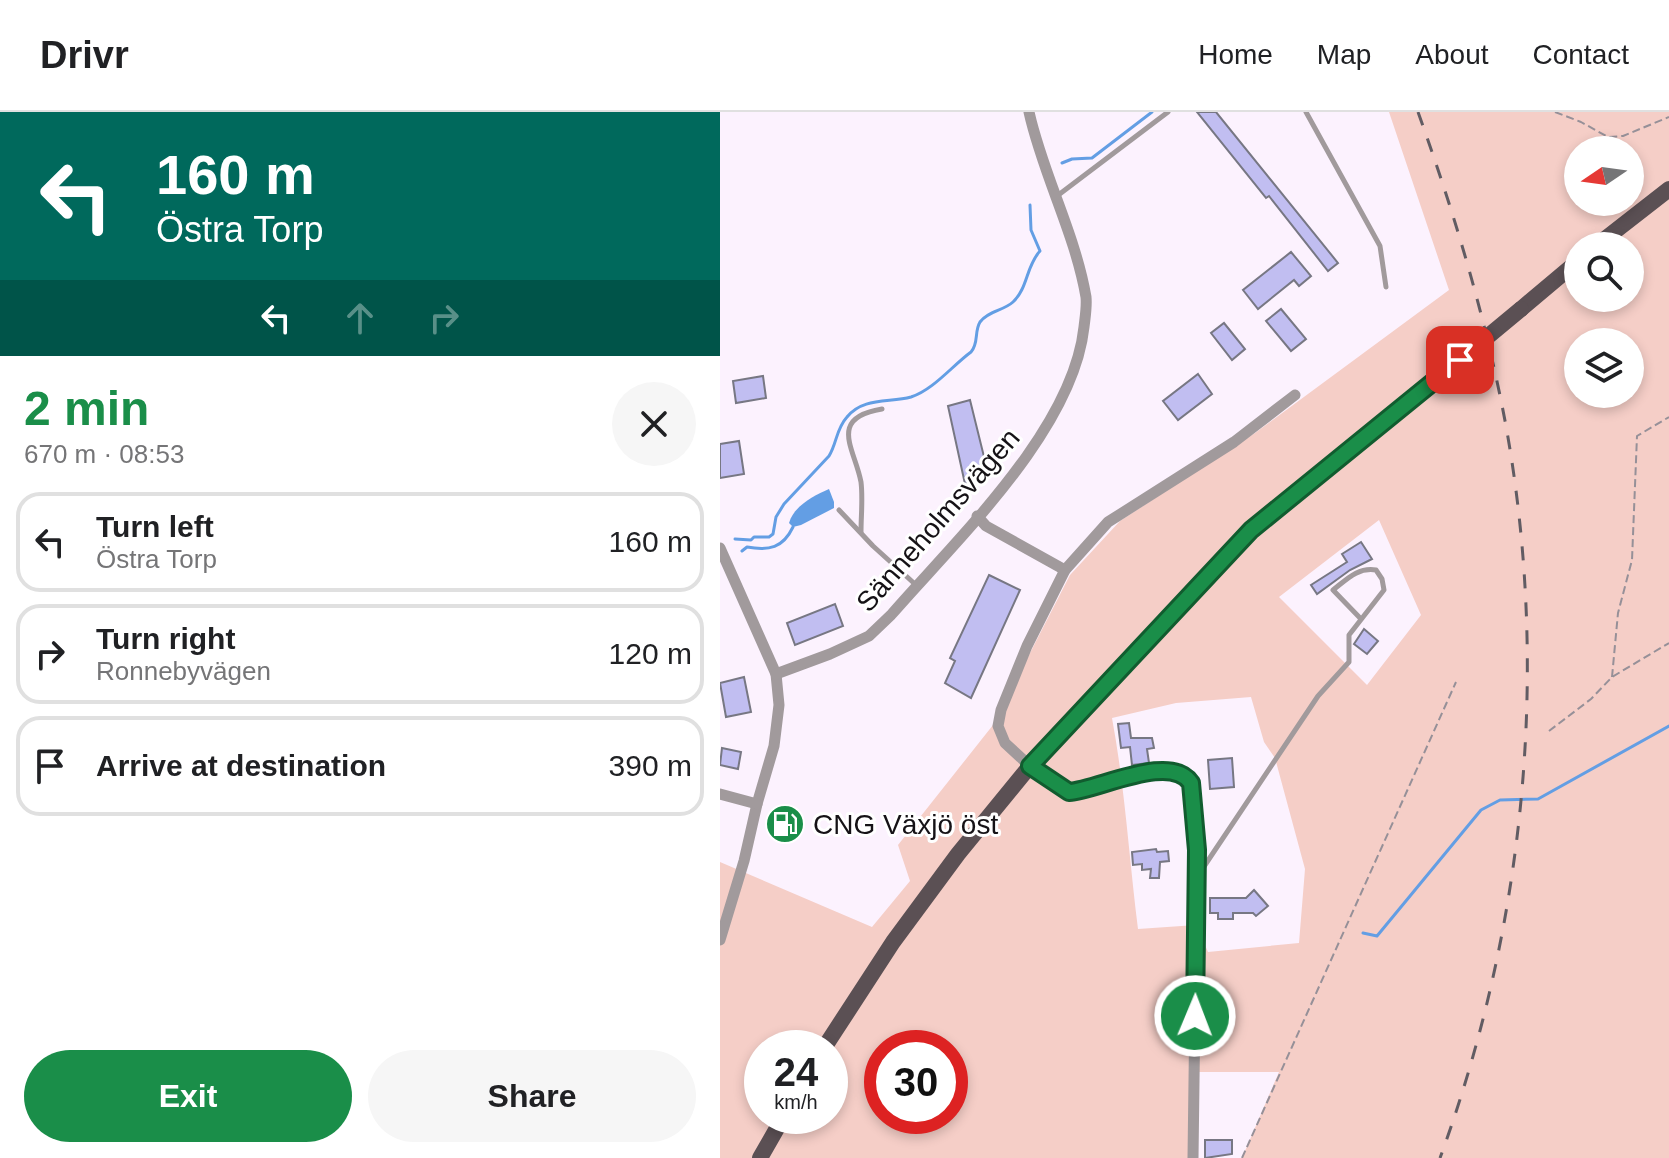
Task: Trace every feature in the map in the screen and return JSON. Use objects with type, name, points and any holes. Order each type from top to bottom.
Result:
[{"type":"main road","points":[[1614,232],[1669,189]]},
{"type":"main road","points":[[836,1030],[893,942],[958,854],[1030,766],[1251,530],[1564,273]]},
{"type":"main road","points":[[760,1158],[774,1134]]},
{"type":"street","name":"Sänneholmsvägen","points":[[776,674],[869,636],[917,585],[1034,448],[1066,392],[1082,348],[1087,301],[1075,250],[1029,112]]},
{"type":"street","points":[[1193,1158],[1197,850],[1191,783],[1187,775],[1166,771],[1108,780],[1096,788],[1069,792],[1030,766],[1005,743],[998,726],[1001,710],[1027,646],[1065,570],[1108,522],[1234,442],[1295,395]]},
{"type":"street","points":[[977,516],[986,526],[1065,570]]},
{"type":"street","points":[[720,548],[776,674],[779,705],[774,746],[720,940]]},
{"type":"street","points":[[720,794],[757,804]]},
{"type":"lane","points":[[1057,197],[1168,112]]},
{"type":"lane","points":[[1306,112],[1380,246],[1386,287]]},
{"type":"lane","points":[[861,532],[861,483],[847,433],[856,419],[870,411],[882,409]]},
{"type":"lane","points":[[839,510],[917,585]]},
{"type":"lane","points":[[1196,878],[1318,696],[1349,662],[1349,635],[1384,590],[1376,570],[1366,568],[1333,590],[1361,619]]},
{"type":"path","points":[[1555,112],[1608,137],[1623,136],[1669,117]]},
{"type":"path","points":[[1612,677],[1618,613],[1632,560],[1637,436],[1669,417]]},
{"type":"path","points":[[1549,731],[1591,699],[1612,677],[1669,643]]},
{"type":"path","points":[[1242,1158],[1456,682]]},
{"type":"shaded area","points":[[1389,112],[1669,112],[1669,1158],[1242,1158],[1279,1072],[1193,1072],[1193,1158],[720,1158],[720,862],[872,927],[910,881],[898,845],[993,725],[1070,575],[1120,521],[1255,433],[1449,290]],"holes":[[[1379,520],[1421,615],[1367,685],[1279,597]],[[1251,697],[1264,742],[1275,758],[1305,869],[1299,943],[1208,952],[1196,925],[1138,929],[1112,718],[1176,703]]]},
{"type":"water","points":[[829,489],[834,508],[801,525],[793,527],[789,523],[800,507]]},
{"type":"building","points":[[1197,112],[1216,112],[1338,263],[1328,271]]},
{"type":"building","points":[[1291,252],[1311,276],[1299,286],[1294,280],[1258,309],[1243,290]]},
{"type":"building","points":[[1281,309],[1306,339],[1291,351],[1266,321]]},
{"type":"building","points":[[1224,323],[1245,349],[1232,360],[1211,333]]},
{"type":"building","points":[[1198,374],[1212,394],[1178,420],[1163,401]]},
{"type":"building","points":[[763,376],[766,398],[736,403],[733,381]]},
{"type":"building","points":[[970,400],[989,477],[965,484],[948,406]]},
{"type":"building","points":[[739,441],[744,474],[720,478],[720,444]]},
{"type":"building","points":[[1361,542],[1372,559],[1350,570],[1317,594],[1311,585],[1347,562],[1342,554]]},
{"type":"building","points":[[989,575],[1020,590],[971,698],[945,683],[955,661],[950,658]]},
{"type":"building","points":[[835,604],[843,626],[795,645],[787,623]]},
{"type":"building","points":[[1364,629],[1378,641],[1367,654],[1354,644]]},
{"type":"building","points":[[744,677],[751,712],[726,717],[720,683]]},
{"type":"building","points":[[1129,723],[1131,738],[1152,738],[1154,748],[1147,749],[1149,763],[1132,765],[1130,747],[1121,748],[1118,724]]},
{"type":"building","points":[[722,748],[741,752],[738,769],[720,765]]},
{"type":"building","points":[[1232,758],[1234,787],[1210,789],[1208,760]]},
{"type":"building","points":[[1156,849],[1157,852],[1168,851],[1169,861],[1160,862],[1159,878],[1150,878],[1151,869],[1142,870],[1142,864],[1133,865],[1132,852]]},
{"type":"building","points":[[1254,890],[1268,906],[1256,916],[1253,913],[1233,913],[1233,919],[1218,919],[1218,913],[1210,913],[1210,898],[1246,898]]},
{"type":"building","points":[[1205,1140],[1232,1140],[1232,1154],[1205,1158]]},
{"type":"waterway","points":[[1062,163],[1092,158],[1152,112]]},
{"type":"waterway","points":[[735,539],[751,540],[773,534],[776,517],[784,504],[829,456],[841,426],[853,411],[868,403],[919,394],[971,352],[980,322],[1013,302],[1040,251],[1031,230],[1030,205]]},
{"type":"waterway","points":[[742,551],[747,547],[762,549],[780,544],[793,527]]},
{"type":"waterway","points":[[1363,933],[1377,936],[1481,810],[1500,800],[1538,799],[1669,726]]},
{"type":"railway","points":[[1418,112],[1445,189],[1498,386],[1519,518],[1526,611],[1527,704],[1521,796],[1510,889],[1492,980],[1469,1070],[1440,1158]]},
{"type":"place","name":"CNG Växjö öst","points":[[785,824]]},
{"type":"route","points":[[1195,1016],[1197,850],[1191,783],[1187,775],[1166,771],[1108,780],[1096,788],[1069,792],[1030,766],[1251,530],[1460,360]]}]
